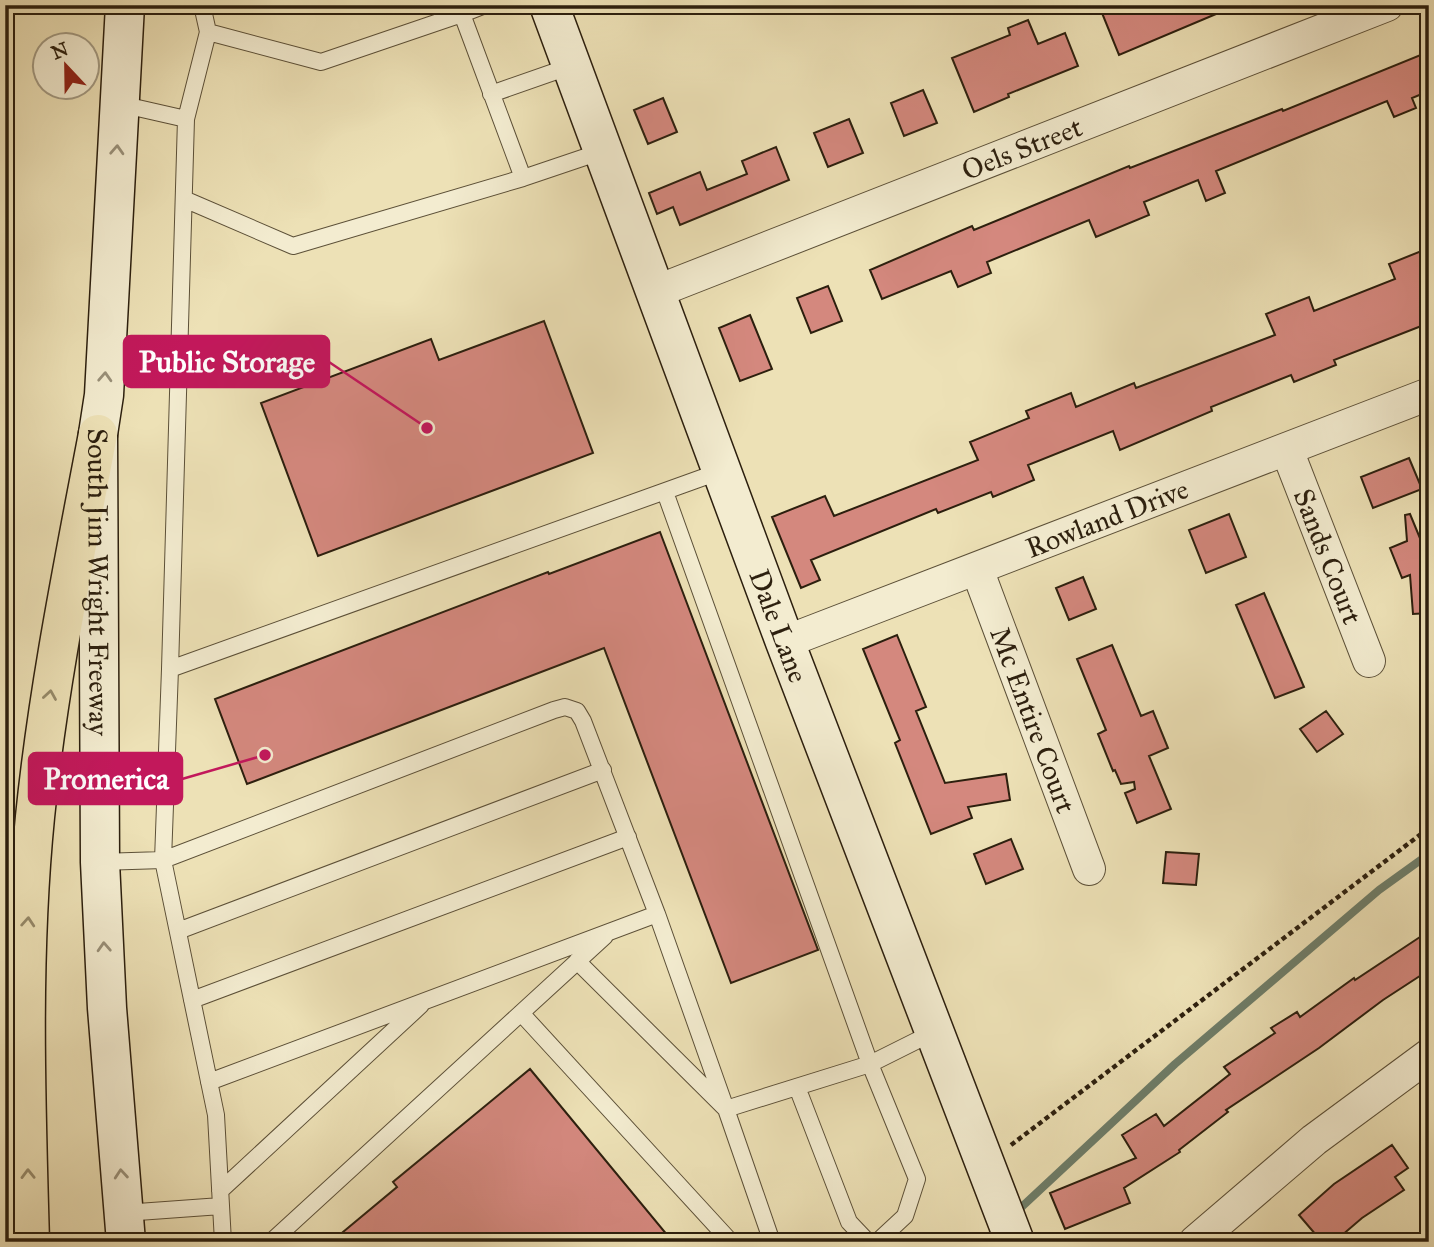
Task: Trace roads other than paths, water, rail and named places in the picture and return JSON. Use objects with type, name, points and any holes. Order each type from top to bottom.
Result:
[{"type":"highway","points":[[30,1242],[24,975],[35,818],[49,701],[98,434]]},
{"type":"street","name":"South Jim Wright Freeway","points":[[125,5],[104,395],[98,434],[100,862],[107,1008],[125,1228]]},
{"type":"street","name":"Dale Lane","points":[[549,5],[785,642],[934,1032],[999,1161],[1014,1242]]},
{"type":"street","name":"Oels Street","points":[[655,292],[1387,5]]},
{"type":"street","name":"Rowland Drive","points":[[785,642],[1429,394]]},
{"type":"street","name":"Sands Court","points":[[1287,450],[1369,661]]},
{"type":"street","name":"Mc Entire Court","points":[[977,569],[1089,869]]},
{"type":"street","points":[[1195,1242],[1314,1140],[1429,1055]]},
{"type":"lane","points":[[202,5],[208,32],[186,119],[163,860],[216,1115],[223,1242]]},
{"type":"lane","points":[[208,32],[321,62],[485,5]]},
{"type":"lane","points":[[462,14],[523,178]]},
{"type":"lane","points":[[491,94],[572,66]]},
{"type":"lane","points":[[120,104],[186,119]]},
{"type":"lane","points":[[184,199],[293,246],[523,178],[603,151]]},
{"type":"lane","points":[[170,669],[722,471]]},
{"type":"lane","points":[[664,492],[870,1064],[917,1179],[905,1216],[877,1242]]},
{"type":"lane","points":[[100,862],[163,860],[554,710],[565,707],[577,711],[603,770],[657,914],[772,1242]]},
{"type":"lane","points":[[178,932],[603,770]]},
{"type":"lane","points":[[192,1000],[628,836]]},
{"type":"lane","points":[[209,1082],[657,914]]},
{"type":"lane","points":[[271,1242],[611,931]]},
{"type":"lane","points":[[577,961],[726,1110]]},
{"type":"lane","points":[[125,1228],[220,1198],[427,1000]]},
{"type":"lane","points":[[522,1013],[731,1242]]},
{"type":"lane","points":[[726,1110],[870,1064],[934,1032]]},
{"type":"lane","points":[[797,1087],[849,1222],[867,1242]]},
{"type":"waterway","points":[[1014,1214],[1175,1064],[1379,890],[1429,854]]},
{"type":"waterway","points":[[984,1242],[999,1227]]},
{"type":"place","name":"Public Storage","points":[[427,428]]},
{"type":"place","name":"Promerica","points":[[265,755]]}]
